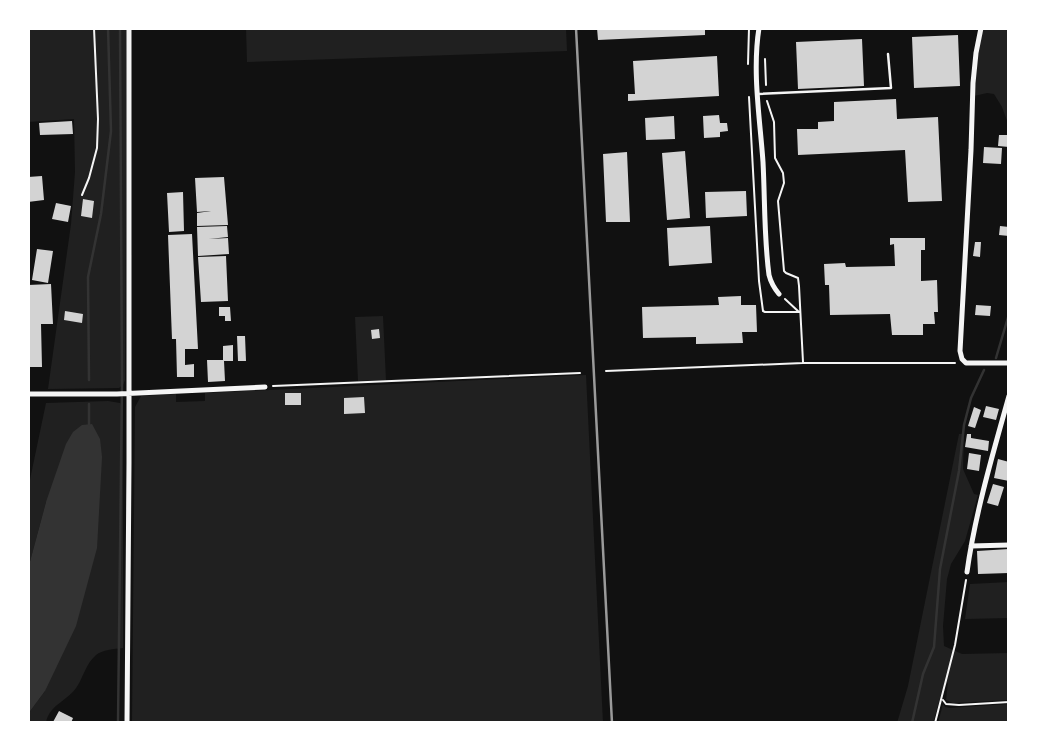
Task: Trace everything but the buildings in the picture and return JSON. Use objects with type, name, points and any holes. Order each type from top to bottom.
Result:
[{"type":"street","points":[[127,723],[129,28]]},
{"type":"street","points":[[758,28],[758,93],[769,276],[779,294]]},
{"type":"street","points":[[981,28],[973,83],[960,341],[962,359],[966,363],[1009,363]]},
{"type":"street","points":[[28,394],[117,394],[265,387]]},
{"type":"street","points":[[967,572],[971,546],[1009,396]]},
{"type":"street","points":[[971,546],[1009,545]]},
{"type":"lane","points":[[758,93],[891,88],[888,54]]},
{"type":"path","points":[[82,195],[97,148],[94,28]]},
{"type":"path","points":[[765,58],[767,102],[774,122],[775,158],[783,173],[784,183],[778,201],[784,271],[798,278],[803,363]]},
{"type":"path","points":[[779,294],[800,312]]},
{"type":"path","points":[[606,371],[803,363],[966,363]]},
{"type":"path","points":[[265,387],[580,373]]},
{"type":"path","points":[[935,723],[959,624],[967,572]]},
{"type":"path","points":[[942,699],[950,705],[1009,702]]},
{"type":"shaded area","points":[[28,28],[127,28],[125,380],[119,388],[48,389],[71,224],[75,172],[74,119],[28,122]]},
{"type":"shaded area","points":[[246,28],[566,28],[567,51],[247,62]]},
{"type":"shaded area","points":[[983,28],[1009,28],[1009,126],[994,94],[974,96]]},
{"type":"shaded area","points":[[383,316],[386,380],[358,381],[355,317]]},
{"type":"shaded area","points":[[586,375],[603,723],[132,723],[135,407],[141,396],[176,394],[176,402],[205,401],[205,393]]},
{"type":"shaded area","points":[[46,403],[120,403],[123,407],[123,648],[96,655],[74,690],[51,711],[46,723],[28,723],[28,714],[45,691],[46,502],[28,569],[28,489]]},
{"type":"shaded area","points":[[92,424],[100,439],[102,457],[97,548],[76,626],[45,691],[28,714],[28,569],[46,502],[66,444],[73,432],[82,425]]},
{"type":"shaded area","points":[[959,434],[964,434],[963,469],[974,494],[978,495],[965,541],[951,564],[947,579],[944,646],[962,654],[1009,653],[1009,700],[953,703],[946,700],[948,682],[942,691],[933,723],[897,723],[908,686]]},
{"type":"shaded area","points":[[1009,582],[1009,618],[965,619],[970,584]]},
{"type":"shaded area","points":[[943,704],[950,708],[1009,704],[1009,723],[938,723]]},
{"type":"waterway","points":[[89,380],[88,277],[101,214],[111,131],[108,28]]},
{"type":"waterway","points":[[118,723],[122,383],[120,28]]},
{"type":"waterway","points":[[996,358],[1009,314]]},
{"type":"waterway","points":[[912,723],[923,674],[934,647],[940,569],[959,471],[964,425],[971,398],[984,370]]},
{"type":"waterway","points":[[89,404],[89,425]]},
{"type":"railway","points":[[576,28],[612,723]]}]
